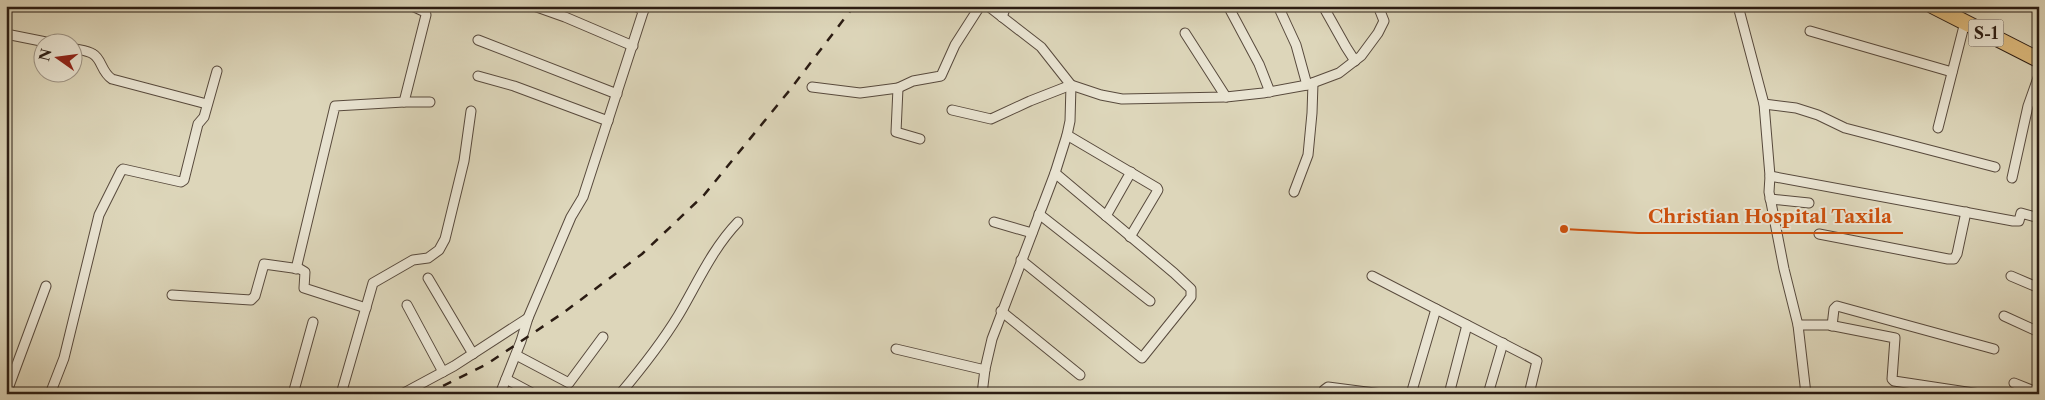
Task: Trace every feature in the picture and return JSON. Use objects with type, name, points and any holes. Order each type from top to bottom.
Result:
[{"type":"main road","name":"S-1","points":[[1933,6],[2039,60]]},
{"type":"main road","name":"S-1","points":[[1954,6],[2039,49]]},
{"type":"street","points":[[404,102],[426,15],[425,12],[412,6]]},
{"type":"street","points":[[534,6],[633,46]]},
{"type":"street","points":[[500,394],[516,355],[528,318],[571,217],[583,197],[645,8],[634,6]]},
{"type":"street","points":[[812,87],[860,93],[898,88],[912,81],[942,76],[955,45],[980,6]]},
{"type":"street","points":[[988,6],[1041,47],[1071,85],[1101,95],[1122,99],[1226,97],[1270,92],[1310,84],[1339,73],[1361,56],[1378,33],[1384,21],[1378,6]]},
{"type":"street","points":[[1002,17],[1006,6]]},
{"type":"street","points":[[1228,6],[1259,64],[1270,92]]},
{"type":"street","points":[[1278,6],[1296,45],[1310,84],[1312,113],[1308,155],[1294,192]]},
{"type":"street","points":[[1324,6],[1355,61]]},
{"type":"street","points":[[1738,6],[1764,104],[1770,199],[1784,269],[1798,325],[1806,394]]},
{"type":"street","points":[[1938,128],[1964,22]]},
{"type":"street","points":[[1810,31],[1952,72]]},
{"type":"street","points":[[6,34],[32,39]]},
{"type":"street","points":[[1185,34],[1226,97]]},
{"type":"street","points":[[478,40],[617,94]]},
{"type":"street","points":[[82,50],[92,53],[97,57],[104,74],[112,80],[204,103]]},
{"type":"street","points":[[50,394],[64,358],[99,215],[121,171],[123,169],[181,182],[184,180],[198,124],[204,117],[217,71]]},
{"type":"street","points":[[2012,178],[2028,106],[2039,75]]},
{"type":"street","points":[[478,76],[514,86],[608,121]]},
{"type":"street","points":[[952,110],[991,119],[1071,85]]},
{"type":"street","points":[[982,394],[992,338],[1055,173],[1067,135],[1070,121],[1071,85]]},
{"type":"street","points":[[898,88],[896,132],[920,139]]},
{"type":"street","points":[[296,269],[335,106],[430,102]]},
{"type":"street","points":[[1764,104],[1796,108],[1818,115],[1845,128],[1995,167]]},
{"type":"street","points":[[341,394],[373,283],[413,260],[428,258],[439,250],[445,239],[464,161],[471,111]]},
{"type":"street","points":[[1067,135],[1157,188],[1158,190],[1130,236]]},
{"type":"street","points":[[1106,216],[1131,172]]},
{"type":"street","points":[[1021,260],[1142,358],[1191,297],[1191,289],[1055,173]]},
{"type":"street","points":[[1770,176],[2019,221],[2021,213],[2039,218]]},
{"type":"street","points":[[1770,199],[1809,203]]},
{"type":"street","points":[[1819,234],[1948,259],[1954,258],[1957,254],[1966,212]]},
{"type":"street","points":[[1039,214],[1150,301]]},
{"type":"street","points":[[620,394],[642,369],[665,337],[715,250],[738,222]]},
{"type":"street","points":[[994,222],[1032,233]]},
{"type":"street","points":[[172,295],[251,300],[256,296],[264,264],[305,272],[304,288],[366,308]]},
{"type":"street","points":[[1372,276],[1537,361],[1529,394]]},
{"type":"street","points":[[2011,276],[2039,288]]},
{"type":"street","points":[[428,278],[473,354]]},
{"type":"street","points":[[6,394],[46,286]]},
{"type":"street","points":[[407,305],[443,372]]},
{"type":"street","points":[[1832,326],[1834,309],[1838,306],[1994,349]]},
{"type":"street","points":[[1411,394],[1436,309]]},
{"type":"street","points":[[1001,311],[1080,375]]},
{"type":"street","points":[[2004,316],[2039,332]]},
{"type":"street","points":[[402,394],[473,354],[528,318]]},
{"type":"street","points":[[293,394],[313,322]]},
{"type":"street","points":[[1450,394],[1467,325]]},
{"type":"street","points":[[1798,325],[1832,326],[1895,338],[1892,379],[1894,381],[1980,394]]},
{"type":"street","points":[[516,355],[570,383],[603,336]]},
{"type":"street","points":[[1488,394],[1503,343]]},
{"type":"street","points":[[896,349],[985,370]]},
{"type":"street","points":[[506,379],[532,393]]},
{"type":"street","points":[[2014,383],[2039,392]]},
{"type":"street","points":[[1323,394],[1324,390],[1328,387],[1382,394]]},
{"type":"railway","points":[[427,394],[487,364],[563,313],[642,254],[704,195],[789,91],[854,6]]},
{"type":"place","name":"Christian Hospital Taxila","points":[[1564,229]]}]
